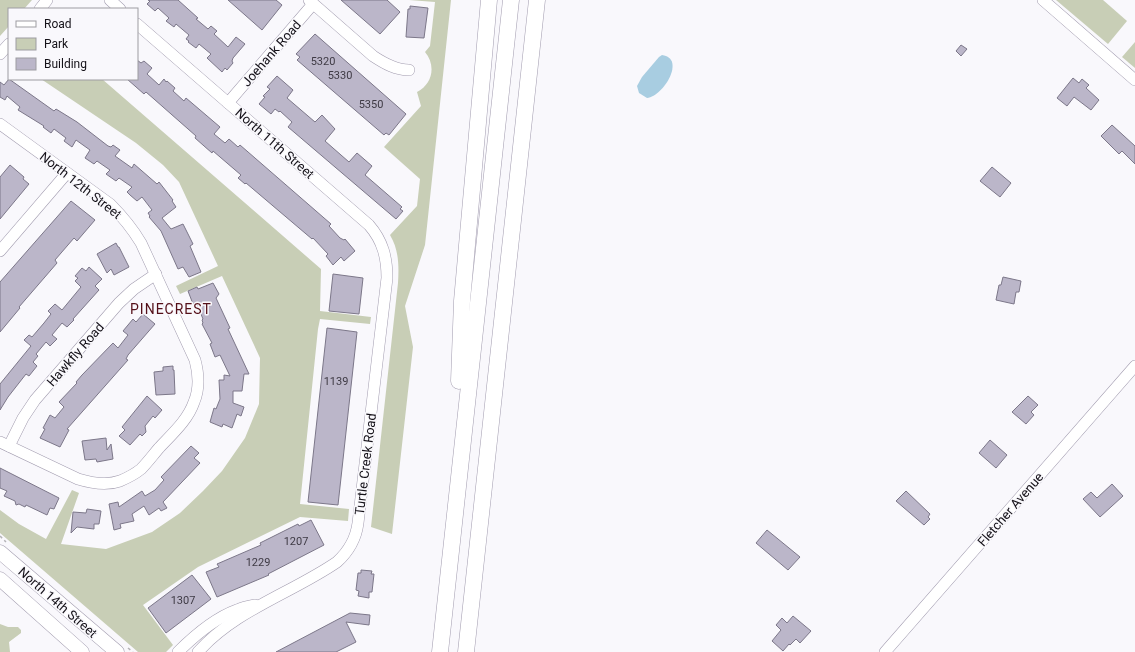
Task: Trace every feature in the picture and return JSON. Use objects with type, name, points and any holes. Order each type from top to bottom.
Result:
[{"type":"highway","points":[[452,543],[462,301],[490,0]]},
{"type":"highway","points":[[440,652],[511,0]]},
{"type":"highway","points":[[466,652],[537,0]]},
{"type":"main road","name":"North 14th Street","points":[[0,552],[117,652]]},
{"type":"main road","name":"North 14th Street","points":[[0,579],[82,652]]},
{"type":"street","points":[[41,8],[47,0]]},
{"type":"street","points":[[110,0],[119,8]]},
{"type":"street","points":[[1043,0],[1135,80]]},
{"type":"street","points":[[311,2],[383,63],[394,68],[409,70]]},
{"type":"street","name":"Joehank Road","points":[[228,103],[311,2]]},
{"type":"street","name":"North 11th Street","points":[[138,25],[369,225],[379,238],[384,250],[387,262],[387,278]]},
{"type":"street","points":[[0,54],[8,45]]},
{"type":"street","name":"North 12th Street","points":[[0,124],[110,204],[124,217],[141,243],[156,274],[195,360],[198,373],[198,391],[195,402],[186,418],[141,469],[119,481],[107,484],[88,482],[78,479],[4,444]]},
{"type":"street","points":[[0,251],[67,173]]},
{"type":"street","name":"Hawkfly Road","points":[[4,444],[35,400],[119,303],[134,289],[156,274]]},
{"type":"street","name":"Turtle Creek Road","points":[[198,652],[214,635],[265,602],[337,562],[348,550],[356,533],[387,278]]},
{"type":"street","name":"Fletcher Avenue","points":[[885,652],[1135,366]]},
{"type":"street","name":"Turtle Creek Road","points":[[178,652],[187,643],[218,620],[236,610],[265,602]]},
{"type":"green space","points":[[0,0],[32,0],[25,8],[8,8],[8,27],[0,36]]},
{"type":"green space","points":[[409,0],[451,0],[425,245],[405,306],[413,347],[392,534],[371,527],[398,283],[398,258],[390,235],[417,206],[420,179],[384,147],[421,106],[417,92],[427,84],[432,68],[425,52],[430,46],[435,2]]},
{"type":"green space","points":[[1056,0],[1103,0],[1127,21],[1108,44]]},
{"type":"green space","points":[[1135,42],[1135,68],[1122,57]]},
{"type":"green space","points":[[42,80],[103,80],[321,269],[320,311],[371,317],[370,324],[320,319],[318,329],[300,504],[349,509],[348,521],[300,517],[198,567],[143,605],[173,645],[166,652],[138,652],[0,533],[0,510],[19,524],[46,539],[72,490],[79,493],[61,544],[106,549],[152,532],[180,513],[222,471],[245,438],[259,404],[260,358],[222,276],[180,294],[176,286],[218,266],[179,182],[163,165],[136,143]]},
{"type":"green space","points":[[0,624],[8,627],[18,627],[21,630],[21,633],[9,642],[10,652],[0,652]]},
{"type":"water","points":[[662,55],[669,58],[672,63],[670,77],[660,91],[654,96],[647,98],[639,93],[637,86],[642,77]]},
{"type":"building","points":[[148,0],[178,0],[208,29],[211,26],[217,31],[214,34],[228,47],[236,37],[245,44],[233,58],[233,63],[227,70],[225,68],[222,72],[207,58],[211,54],[199,44],[196,48],[188,42],[189,41],[186,39],[189,35],[176,24],[174,27],[166,21],[169,18],[158,8],[155,11],[147,4],[150,1]]},
{"type":"building","points":[[228,0],[276,0],[282,5],[262,30]]},
{"type":"building","points":[[341,0],[387,0],[400,12],[380,34]]},
{"type":"building","points":[[410,6],[428,8],[424,38],[406,37],[408,9],[410,9]]},
{"type":"building","points":[[315,34],[406,114],[389,135],[386,133],[384,135],[297,60],[300,57],[296,54]]},
{"type":"building","points":[[961,45],[967,49],[961,56],[956,51]]},
{"type":"building","points":[[138,61],[141,63],[144,61],[152,68],[147,74],[159,85],[164,79],[166,82],[167,81],[175,88],[173,91],[184,101],[186,98],[220,127],[214,134],[225,143],[229,139],[238,147],[240,145],[331,224],[329,226],[340,238],[345,239],[355,251],[344,261],[341,257],[333,265],[326,256],[328,254],[313,238],[312,239],[246,183],[245,184],[238,178],[241,175],[213,151],[212,153],[195,138],[196,136],[146,92],[144,94],[128,80],[138,80]]},
{"type":"building","points":[[277,76],[293,90],[287,98],[315,122],[322,115],[335,129],[325,141],[349,162],[357,153],[372,166],[365,175],[402,207],[400,209],[403,211],[396,219],[288,127],[292,122],[280,111],[279,112],[275,109],[271,114],[259,104],[265,97],[263,96],[270,89],[267,87]]},
{"type":"building","points":[[1073,78],[1079,83],[1082,79],[1089,85],[1086,88],[1099,100],[1091,110],[1074,97],[1067,106],[1057,98]]},
{"type":"building","points":[[8,80],[10,80],[54,111],[56,109],[77,122],[108,146],[111,147],[113,145],[120,150],[115,156],[132,168],[134,164],[157,184],[159,182],[173,200],[172,201],[176,207],[162,218],[171,229],[183,224],[193,244],[190,246],[201,272],[189,277],[183,267],[178,269],[161,231],[149,217],[150,216],[148,213],[152,210],[142,197],[137,201],[127,192],[132,187],[119,178],[116,181],[106,174],[110,170],[97,161],[94,164],[85,158],[90,150],[76,140],[72,147],[64,141],[66,138],[54,129],[51,133],[43,127],[44,126],[18,110],[20,107],[7,96],[5,100],[0,97],[0,82],[4,85]]},
{"type":"building","points":[[1112,125],[1135,146],[1135,164],[1122,151],[1119,154],[1101,136]]},
{"type":"building","points":[[10,165],[24,177],[23,179],[29,184],[0,219],[0,177]]},
{"type":"building","points":[[992,167],[1011,183],[1000,197],[980,181]]},
{"type":"building","points":[[71,201],[95,220],[77,241],[74,238],[55,260],[57,263],[19,307],[20,308],[0,332],[0,282]]},
{"type":"building","points":[[116,243],[129,267],[114,275],[111,269],[107,273],[97,254]]},
{"type":"building","points":[[89,267],[102,279],[95,286],[99,290],[67,327],[62,323],[52,335],[57,339],[50,346],[46,342],[36,354],[38,356],[33,362],[37,366],[29,376],[26,374],[0,410],[0,384],[31,346],[24,340],[29,335],[32,337],[51,314],[48,311],[55,304],[62,310],[81,287],[75,281],[78,278],[75,276],[82,268],[86,271]]},
{"type":"building","points":[[333,274],[363,278],[359,314],[329,311]]},
{"type":"building","points":[[1003,277],[1021,281],[1019,292],[1016,292],[1014,304],[996,300],[999,285],[1001,285]]},
{"type":"building","points":[[213,283],[219,294],[216,298],[230,328],[228,329],[249,374],[244,374],[242,391],[233,391],[233,403],[244,407],[241,416],[237,414],[232,428],[223,424],[222,427],[210,422],[214,408],[216,409],[220,399],[219,380],[224,380],[224,375],[230,376],[220,355],[215,357],[210,344],[212,343],[202,324],[203,319],[196,302],[193,304],[188,291]]},
{"type":"building","points":[[143,314],[155,324],[128,355],[126,359],[128,360],[67,429],[69,430],[60,447],[40,438],[45,429],[43,428],[50,415],[55,418],[64,407],[59,402],[77,383],[76,382],[82,375],[113,343],[118,348],[128,335],[123,331],[133,319],[136,322]]},
{"type":"building","points":[[327,328],[357,332],[338,505],[308,502]]},
{"type":"building","points":[[173,366],[175,394],[156,395],[154,372],[163,371],[163,367]]},
{"type":"building","points":[[147,396],[162,410],[155,418],[153,416],[145,426],[146,432],[142,436],[140,434],[130,445],[119,436],[125,430],[122,427]]},
{"type":"building","points":[[1028,396],[1038,405],[1031,412],[1034,415],[1026,424],[1012,412]]},
{"type":"building","points":[[106,438],[107,450],[111,444],[113,459],[97,462],[96,459],[85,460],[82,441]]},
{"type":"building","points":[[990,440],[1007,455],[996,468],[979,453]]},
{"type":"building","points":[[191,446],[199,453],[194,458],[200,463],[163,502],[167,508],[161,511],[159,508],[149,515],[144,506],[132,514],[134,521],[120,524],[121,528],[114,530],[109,504],[118,502],[119,507],[142,491],[145,496],[155,490],[164,480],[161,477]]},
{"type":"building","points":[[0,468],[59,498],[54,509],[50,508],[47,515],[26,505],[25,507],[19,504],[16,505],[15,501],[4,496],[7,491],[0,488]]},
{"type":"building","points":[[1112,484],[1123,496],[1100,517],[1083,499],[1091,492],[1097,498]]},
{"type":"building","points":[[906,491],[930,514],[928,517],[930,519],[924,525],[896,501]]},
{"type":"building","points":[[87,509],[101,511],[99,524],[94,524],[94,529],[77,527],[71,533],[73,512],[86,513]]},
{"type":"building","points":[[311,520],[324,545],[268,574],[269,575],[217,597],[206,572],[219,567],[217,564],[261,545],[260,543],[298,524],[299,526]]},
{"type":"building","points":[[767,530],[800,557],[788,570],[756,543]]},
{"type":"building","points":[[361,570],[372,571],[371,574],[374,574],[372,592],[369,592],[369,598],[358,596],[359,591],[356,590],[358,573],[361,573]]},
{"type":"building","points":[[192,575],[211,599],[166,633],[148,608]]},
{"type":"building","points":[[350,613],[370,615],[369,625],[346,622],[356,642],[336,652],[276,652]]},
{"type":"building","points":[[793,616],[811,631],[800,643],[796,639],[783,651],[772,641],[781,630],[776,625],[782,618],[787,623]]},
{"type":"district","name":"PINECREST","points":[[171,309]]}]
